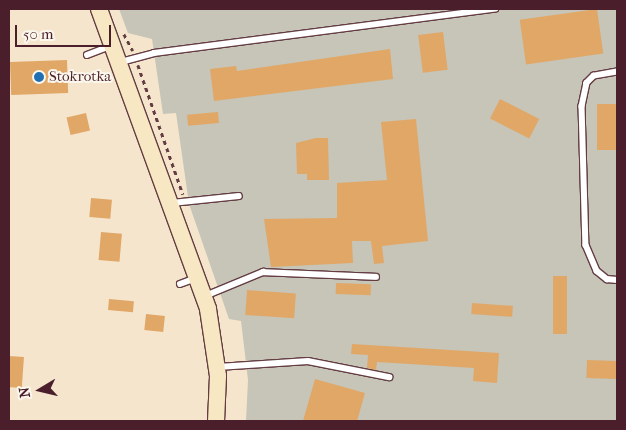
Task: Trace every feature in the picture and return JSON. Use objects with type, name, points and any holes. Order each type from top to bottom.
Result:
[{"type":"main road","points":[[99,9],[199,278],[218,367],[216,421]]},
{"type":"lane","points":[[119,63],[154,53],[495,9]]},
{"type":"lane","points":[[87,55],[113,46]]},
{"type":"lane","points":[[617,72],[594,76],[587,83],[582,106],[586,245],[597,271],[607,279],[617,280]]},
{"type":"lane","points":[[171,204],[239,196]]},
{"type":"lane","points":[[204,296],[263,272],[376,277]]},
{"type":"lane","points":[[180,284],[199,278]]},
{"type":"lane","points":[[218,367],[308,361],[389,377]]},
{"type":"shaded area","points":[[119,9],[617,9],[617,421],[246,421],[248,380],[241,321],[229,319],[189,204],[176,113],[163,114],[152,39],[128,33]]},
{"type":"building","points":[[597,9],[603,54],[526,64],[520,20]]},
{"type":"building","points":[[443,32],[448,70],[423,73],[418,35]]},
{"type":"building","points":[[390,49],[393,79],[214,101],[210,69],[236,66],[237,71]]},
{"type":"building","name":"Stokrotka","points":[[67,60],[68,93],[11,95],[10,62]]},
{"type":"building","points":[[500,99],[539,119],[529,139],[490,119]]},
{"type":"building","points":[[597,104],[617,104],[617,150],[597,150]]},
{"type":"building","points":[[218,112],[219,123],[188,126],[187,115]]},
{"type":"building","points":[[86,113],[90,131],[71,135],[67,117]]},
{"type":"building","points":[[416,119],[428,241],[382,246],[384,263],[374,264],[371,241],[352,241],[353,263],[271,267],[264,219],[337,218],[337,183],[387,180],[381,122]]},
{"type":"building","points":[[316,138],[328,138],[329,180],[307,180],[307,174],[297,174],[296,143]]},
{"type":"building","points":[[91,198],[112,200],[110,219],[89,217]]},
{"type":"building","points":[[101,232],[122,234],[119,262],[99,260]]},
{"type":"building","points":[[553,276],[567,276],[567,334],[553,334]]},
{"type":"building","points":[[336,283],[371,284],[371,295],[336,294]]},
{"type":"building","points":[[247,290],[296,293],[294,318],[245,315]]},
{"type":"building","points":[[109,299],[134,301],[133,312],[108,310]]},
{"type":"building","points":[[472,303],[513,306],[512,317],[471,314]]},
{"type":"building","points":[[146,314],[165,316],[163,332],[144,330]]},
{"type":"building","points":[[352,344],[499,353],[497,383],[473,381],[474,368],[377,362],[376,370],[367,368],[368,355],[351,354]]},
{"type":"building","points":[[9,356],[24,357],[22,388],[9,387]]},
{"type":"building","points":[[587,360],[617,361],[616,379],[586,378]]},
{"type":"building","points":[[315,379],[365,393],[357,421],[303,421]]},
{"type":"place","name":"Stokrotka","points":[[39,77]]}]
